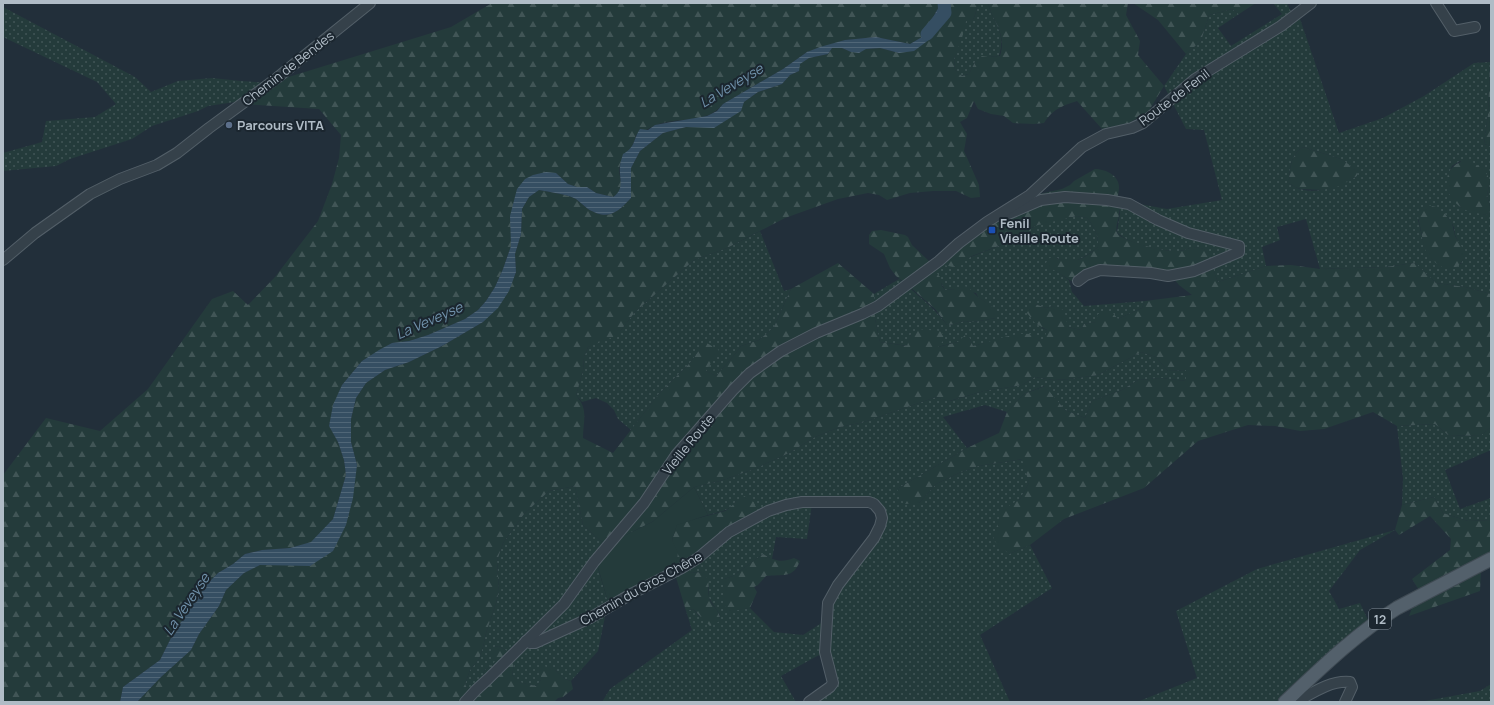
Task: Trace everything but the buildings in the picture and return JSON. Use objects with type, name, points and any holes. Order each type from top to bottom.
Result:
[{"type":"main road","name":"12","points":[[1285,702],[1360,634],[1385,616],[1397,608],[1491,559]]},
{"type":"street","name":"Chemin de Bendes","points":[[3,260],[35,233],[90,194],[120,179],[157,165],[177,153],[277,78],[370,3]]},
{"type":"street","name":"Route de Fenil","points":[[959,243],[987,222],[1030,195],[1082,147],[1106,134],[1132,128],[1143,123],[1195,79],[1280,26],[1311,3]]},
{"type":"street","points":[[1436,3],[1454,31],[1475,28]]},
{"type":"street","points":[[987,222],[1041,200],[1065,197],[1107,200],[1130,204],[1158,220],[1188,233],[1239,246],[1239,252],[1194,271],[1168,276],[1151,273],[1100,270],[1086,275],[1078,281]]},
{"type":"street","name":"Vieille Route","points":[[466,702],[476,690],[564,604],[594,562],[648,498],[676,456],[743,379],[781,351],[816,333],[878,306],[943,258],[959,243]]},
{"type":"street","name":"Chemin du Gros Chêne","points":[[526,641],[535,643],[590,618],[698,558],[729,532],[773,509],[794,503],[872,502],[879,508],[882,516],[878,532],[866,550],[838,585],[828,603],[825,652],[833,683],[830,687],[809,702]]},
{"type":"street","points":[[1296,702],[1325,686],[1344,681],[1350,682],[1352,686],[1345,702]]},
{"type":"green space","points":[[492,3],[941,3],[922,37],[910,44],[876,37],[845,40],[807,52],[783,69],[723,104],[709,115],[700,118],[665,122],[636,135],[632,147],[620,164],[619,170],[621,185],[618,193],[613,197],[596,193],[587,187],[577,187],[568,184],[556,173],[533,175],[511,232],[511,246],[503,269],[495,287],[478,310],[465,319],[428,335],[409,341],[392,343],[362,361],[342,385],[329,425],[338,442],[344,460],[346,475],[333,519],[312,542],[290,548],[262,550],[245,554],[233,564],[218,573],[206,585],[173,634],[160,660],[123,687],[120,702],[3,702],[3,475],[46,418],[100,431],[148,389],[212,299],[233,291],[248,305],[275,277],[318,221],[332,184],[339,158],[341,135],[319,109],[242,104],[269,83],[451,27]]},
{"type":"green space","points":[[948,3],[979,3],[973,19],[966,21],[962,38],[954,59],[955,70],[962,76],[969,74],[975,62],[982,56],[1000,56],[1002,48],[1001,34],[988,3],[1128,3],[1126,15],[1140,41],[1138,55],[1164,86],[1148,112],[1129,123],[1102,129],[1077,101],[1058,109],[1047,118],[1044,123],[1034,124],[1013,123],[1004,116],[991,114],[978,109],[974,101],[967,118],[960,122],[967,134],[964,151],[979,185],[980,197],[971,198],[956,191],[933,191],[910,193],[887,200],[879,195],[868,193],[838,199],[785,218],[727,248],[694,260],[635,312],[621,330],[613,337],[588,347],[584,357],[583,371],[576,395],[583,406],[584,411],[583,438],[613,453],[658,395],[690,363],[705,342],[719,350],[706,371],[716,376],[741,346],[759,340],[774,327],[791,289],[838,263],[874,294],[875,319],[880,342],[907,346],[911,334],[918,329],[940,331],[944,335],[943,341],[938,347],[958,342],[965,335],[969,337],[973,346],[1020,334],[1035,335],[1038,341],[1044,339],[1047,330],[1035,323],[1027,313],[1029,304],[1035,304],[1046,308],[1053,306],[1064,310],[1068,327],[1081,330],[1084,324],[1096,322],[1098,314],[1112,312],[1118,319],[1142,308],[1145,301],[1192,295],[1179,285],[1173,278],[1100,270],[1073,282],[1049,267],[1046,263],[1048,259],[1052,257],[1063,260],[1075,260],[1087,256],[1098,247],[1096,231],[1092,224],[1087,218],[1077,216],[1038,225],[1024,231],[1009,242],[972,256],[953,267],[944,265],[947,256],[983,229],[1005,219],[1035,195],[1062,189],[1095,169],[1103,170],[1117,179],[1119,187],[1117,199],[1119,217],[1116,231],[1119,235],[1139,244],[1165,250],[1178,251],[1195,247],[1204,249],[1211,260],[1218,282],[1266,266],[1291,265],[1320,269],[1385,267],[1415,263],[1436,283],[1465,287],[1491,294],[1491,427],[1480,436],[1448,435],[1435,424],[1397,426],[1373,412],[1324,429],[1300,431],[1275,426],[1248,425],[1198,441],[1144,488],[1064,519],[1030,545],[1009,554],[993,540],[1001,511],[1020,499],[1029,483],[1022,459],[978,466],[959,473],[936,484],[919,503],[904,504],[897,489],[967,448],[999,433],[1007,412],[1024,394],[1045,386],[1065,410],[1085,418],[1092,401],[1122,390],[1138,380],[1161,378],[1186,381],[1186,370],[1168,371],[1156,357],[1141,352],[1098,375],[1053,380],[1035,377],[1022,385],[984,391],[949,401],[936,397],[864,422],[840,427],[815,437],[789,453],[754,469],[720,481],[694,487],[652,522],[626,535],[602,542],[583,525],[575,486],[549,491],[524,514],[503,543],[497,561],[499,591],[496,603],[479,659],[470,670],[465,684],[470,695],[481,681],[484,671],[495,662],[490,653],[494,647],[499,646],[513,657],[514,664],[512,675],[519,682],[536,686],[541,680],[541,669],[544,666],[555,670],[565,679],[571,681],[573,689],[554,702],[137,702],[161,677],[191,650],[199,634],[219,606],[226,590],[244,573],[260,565],[281,565],[333,551],[357,465],[351,442],[351,419],[356,398],[366,383],[385,370],[409,362],[442,346],[483,322],[516,273],[515,254],[521,234],[522,209],[529,197],[539,190],[558,193],[576,199],[595,213],[607,215],[612,214],[621,208],[631,198],[631,168],[640,151],[663,133],[686,127],[696,127],[740,111],[744,102],[758,92],[782,84],[790,75],[799,71],[799,64],[809,58],[828,54],[832,48],[842,48],[851,52],[880,48],[899,53],[930,39]]},
{"type":"green space","points":[[979,3],[988,3],[1000,34],[1001,48],[999,56],[988,57],[975,62],[969,74],[961,76],[955,70],[954,59],[966,20],[973,19]]},
{"type":"green space","points":[[1133,3],[1256,3],[1239,14],[1232,9],[1209,15],[1201,41],[1186,54],[1158,20]]},
{"type":"green space","points":[[1273,3],[1287,3],[1290,10],[1299,16],[1339,133],[1383,118],[1424,96],[1474,63],[1490,62],[1488,114],[1484,144],[1491,146],[1491,210],[1487,195],[1489,185],[1460,161],[1452,166],[1448,175],[1449,193],[1460,207],[1486,215],[1491,211],[1491,294],[1465,287],[1436,283],[1415,263],[1385,267],[1320,269],[1306,219],[1277,227],[1280,240],[1262,247],[1266,266],[1218,282],[1204,249],[1192,248],[1180,251],[1162,250],[1128,240],[1117,232],[1120,213],[1117,200],[1167,209],[1222,200],[1204,130],[1186,129],[1164,86],[1186,54],[1201,41],[1209,15],[1232,9],[1239,14],[1218,28],[1231,46],[1282,14]],"holes":[[[1303,147],[1341,159],[1356,170],[1357,176],[1341,184],[1323,190],[1314,191],[1297,188],[1289,183],[1290,168],[1293,158]],[[1431,206],[1445,214],[1453,224],[1455,236],[1463,253],[1461,264],[1439,265],[1433,260],[1426,250],[1418,220]]]},
{"type":"green space","points":[[3,7],[135,77],[151,92],[178,81],[212,78],[269,83],[242,104],[235,102],[208,106],[198,111],[152,126],[132,139],[70,159],[56,166],[3,171],[3,153],[42,142],[46,121],[95,117],[116,104],[97,82],[3,37]]},
{"type":"green space","points":[[1490,62],[1491,146],[1484,144],[1488,114]]},
{"type":"green space","points":[[1303,147],[1341,159],[1357,170],[1357,176],[1340,186],[1322,190],[1301,189],[1295,187],[1289,183],[1290,168],[1293,158]]},
{"type":"green space","points":[[1469,160],[1483,169],[1488,176],[1489,185],[1487,195],[1491,211],[1486,215],[1465,210],[1453,200],[1449,193],[1447,178],[1449,172],[1460,162]]},
{"type":"green space","points":[[1427,205],[1436,207],[1444,213],[1452,223],[1455,236],[1465,252],[1460,265],[1455,268],[1450,269],[1440,266],[1426,251],[1418,216],[1420,210]]},
{"type":"green space","points":[[1077,216],[1087,218],[1092,224],[1096,231],[1098,247],[1084,257],[1074,261],[1057,258],[1053,269],[1069,280],[1072,292],[1084,306],[1145,301],[1142,308],[1118,319],[1084,324],[1081,330],[1068,327],[1053,306],[1046,308],[1035,304],[1042,328],[1047,330],[1045,339],[1038,341],[990,342],[973,346],[969,337],[958,342],[937,347],[911,334],[908,346],[880,342],[875,319],[874,294],[899,279],[930,306],[947,325],[964,321],[973,322],[996,318],[996,310],[978,297],[976,293],[955,289],[945,290],[930,262],[968,258],[1009,242],[1025,240],[1024,231],[1034,227],[1040,219],[1068,218]]},
{"type":"green space","points":[[881,230],[908,237],[912,245],[930,262],[940,277],[942,286],[945,290],[963,286],[968,287],[978,297],[997,310],[996,318],[973,322],[964,321],[947,325],[935,309],[896,276],[890,268],[884,254],[869,244],[869,235],[872,231]]},
{"type":"green space","points":[[760,231],[784,291],[791,289],[774,327],[759,340],[741,346],[716,376],[706,371],[705,343],[690,363],[658,395],[631,430],[618,419],[614,410],[607,403],[596,398],[582,402],[576,395],[583,371],[584,357],[588,347],[621,330],[635,312],[694,260],[727,248]]},
{"type":"green space","points":[[1141,352],[1156,357],[1168,371],[1186,370],[1186,381],[1161,378],[1138,380],[1122,390],[1092,401],[1085,418],[1065,410],[1044,386],[1024,394],[1007,412],[985,405],[943,417],[967,448],[897,489],[919,503],[936,484],[959,473],[978,466],[1023,459],[1029,483],[1020,499],[1001,512],[1009,554],[1030,545],[1052,588],[980,635],[1010,702],[806,702],[836,684],[819,655],[781,676],[796,702],[602,702],[610,689],[692,630],[686,611],[693,609],[699,616],[720,620],[720,615],[709,598],[709,586],[703,572],[689,573],[691,567],[737,500],[728,509],[708,515],[694,487],[720,481],[754,469],[789,453],[815,437],[840,427],[864,422],[936,397],[950,401],[984,391],[1022,385],[1035,377],[1053,380],[1098,375]],"holes":[[[812,503],[872,505],[878,519],[870,538],[828,592],[823,622],[803,635],[774,632],[750,608],[727,611],[724,579],[733,576],[763,554],[772,559],[776,537],[807,539]]]},
{"type":"green space","points":[[1435,424],[1448,435],[1480,436],[1491,427],[1491,450],[1445,470],[1460,509],[1491,498],[1491,520],[1468,521],[1443,513],[1434,497],[1402,505],[1403,478],[1397,426]]},
{"type":"green space","points":[[575,486],[583,525],[602,542],[597,565],[608,602],[598,651],[571,681],[565,679],[555,670],[541,669],[541,680],[536,686],[518,682],[512,675],[514,660],[511,654],[499,646],[494,647],[495,662],[484,671],[481,681],[470,695],[465,684],[470,670],[479,659],[496,603],[499,591],[497,561],[503,543],[524,514],[549,491]]},
{"type":"green space","points":[[694,487],[708,515],[677,525],[672,540],[678,552],[675,574],[608,602],[597,564],[602,542],[626,535],[652,522]]},
{"type":"green space","points":[[745,496],[754,502],[757,510],[743,527],[691,567],[690,573],[703,572],[706,576],[711,603],[719,613],[720,621],[710,626],[693,609],[686,611],[675,574],[672,540],[677,524],[725,511]]},
{"type":"green space","points":[[1434,497],[1443,513],[1468,521],[1491,520],[1491,564],[1481,571],[1480,591],[1409,616],[1419,590],[1412,579],[1450,550],[1451,539],[1430,516],[1399,535],[1395,530],[1402,505]]},
{"type":"green space","points":[[1395,530],[1360,550],[1329,591],[1339,609],[1360,603],[1368,620],[1276,702],[1137,702],[1197,678],[1176,611],[1257,569]]},
{"type":"green space","points":[[763,554],[778,560],[794,558],[800,561],[791,573],[766,576],[758,585],[754,587],[757,592],[750,608],[727,612],[724,603],[724,579],[733,576]]},
{"type":"green space","points":[[1491,684],[1491,702],[1419,702],[1480,691]]},
{"type":"water","points":[[941,3],[948,3],[930,39],[914,51],[899,53],[880,48],[866,49],[859,53],[851,52],[842,48],[832,48],[828,54],[809,58],[800,64],[799,71],[790,75],[782,84],[758,92],[744,102],[741,111],[714,128],[686,127],[663,133],[640,151],[631,168],[631,198],[621,208],[612,214],[607,215],[595,213],[576,199],[558,193],[539,190],[529,197],[522,209],[521,234],[515,254],[516,272],[509,291],[498,308],[483,322],[442,346],[409,362],[385,370],[366,383],[356,398],[351,419],[351,442],[357,465],[353,498],[346,525],[333,551],[310,566],[260,565],[244,573],[226,590],[219,606],[199,634],[191,650],[161,677],[137,702],[120,702],[123,687],[160,660],[173,634],[206,585],[218,573],[233,564],[245,554],[262,550],[290,548],[311,542],[333,519],[346,475],[344,460],[338,442],[329,426],[333,405],[342,385],[362,361],[379,350],[392,343],[409,341],[428,335],[465,319],[478,310],[486,301],[495,287],[511,246],[510,216],[517,189],[525,179],[533,175],[546,172],[556,173],[568,184],[577,187],[587,187],[596,193],[613,197],[619,191],[621,184],[620,165],[623,154],[630,149],[640,129],[648,130],[655,125],[707,116],[717,111],[723,104],[783,69],[807,52],[820,47],[845,40],[876,37],[910,44],[922,37]]},
{"type":"waterway","name":"La Veveyse","points":[[927,34],[945,13],[944,3]]},
{"type":"place","name":"Parcours VITA","points":[[229,125]]},
{"type":"place","name":"Fenil Vieille Route","points":[[992,230]]}]
